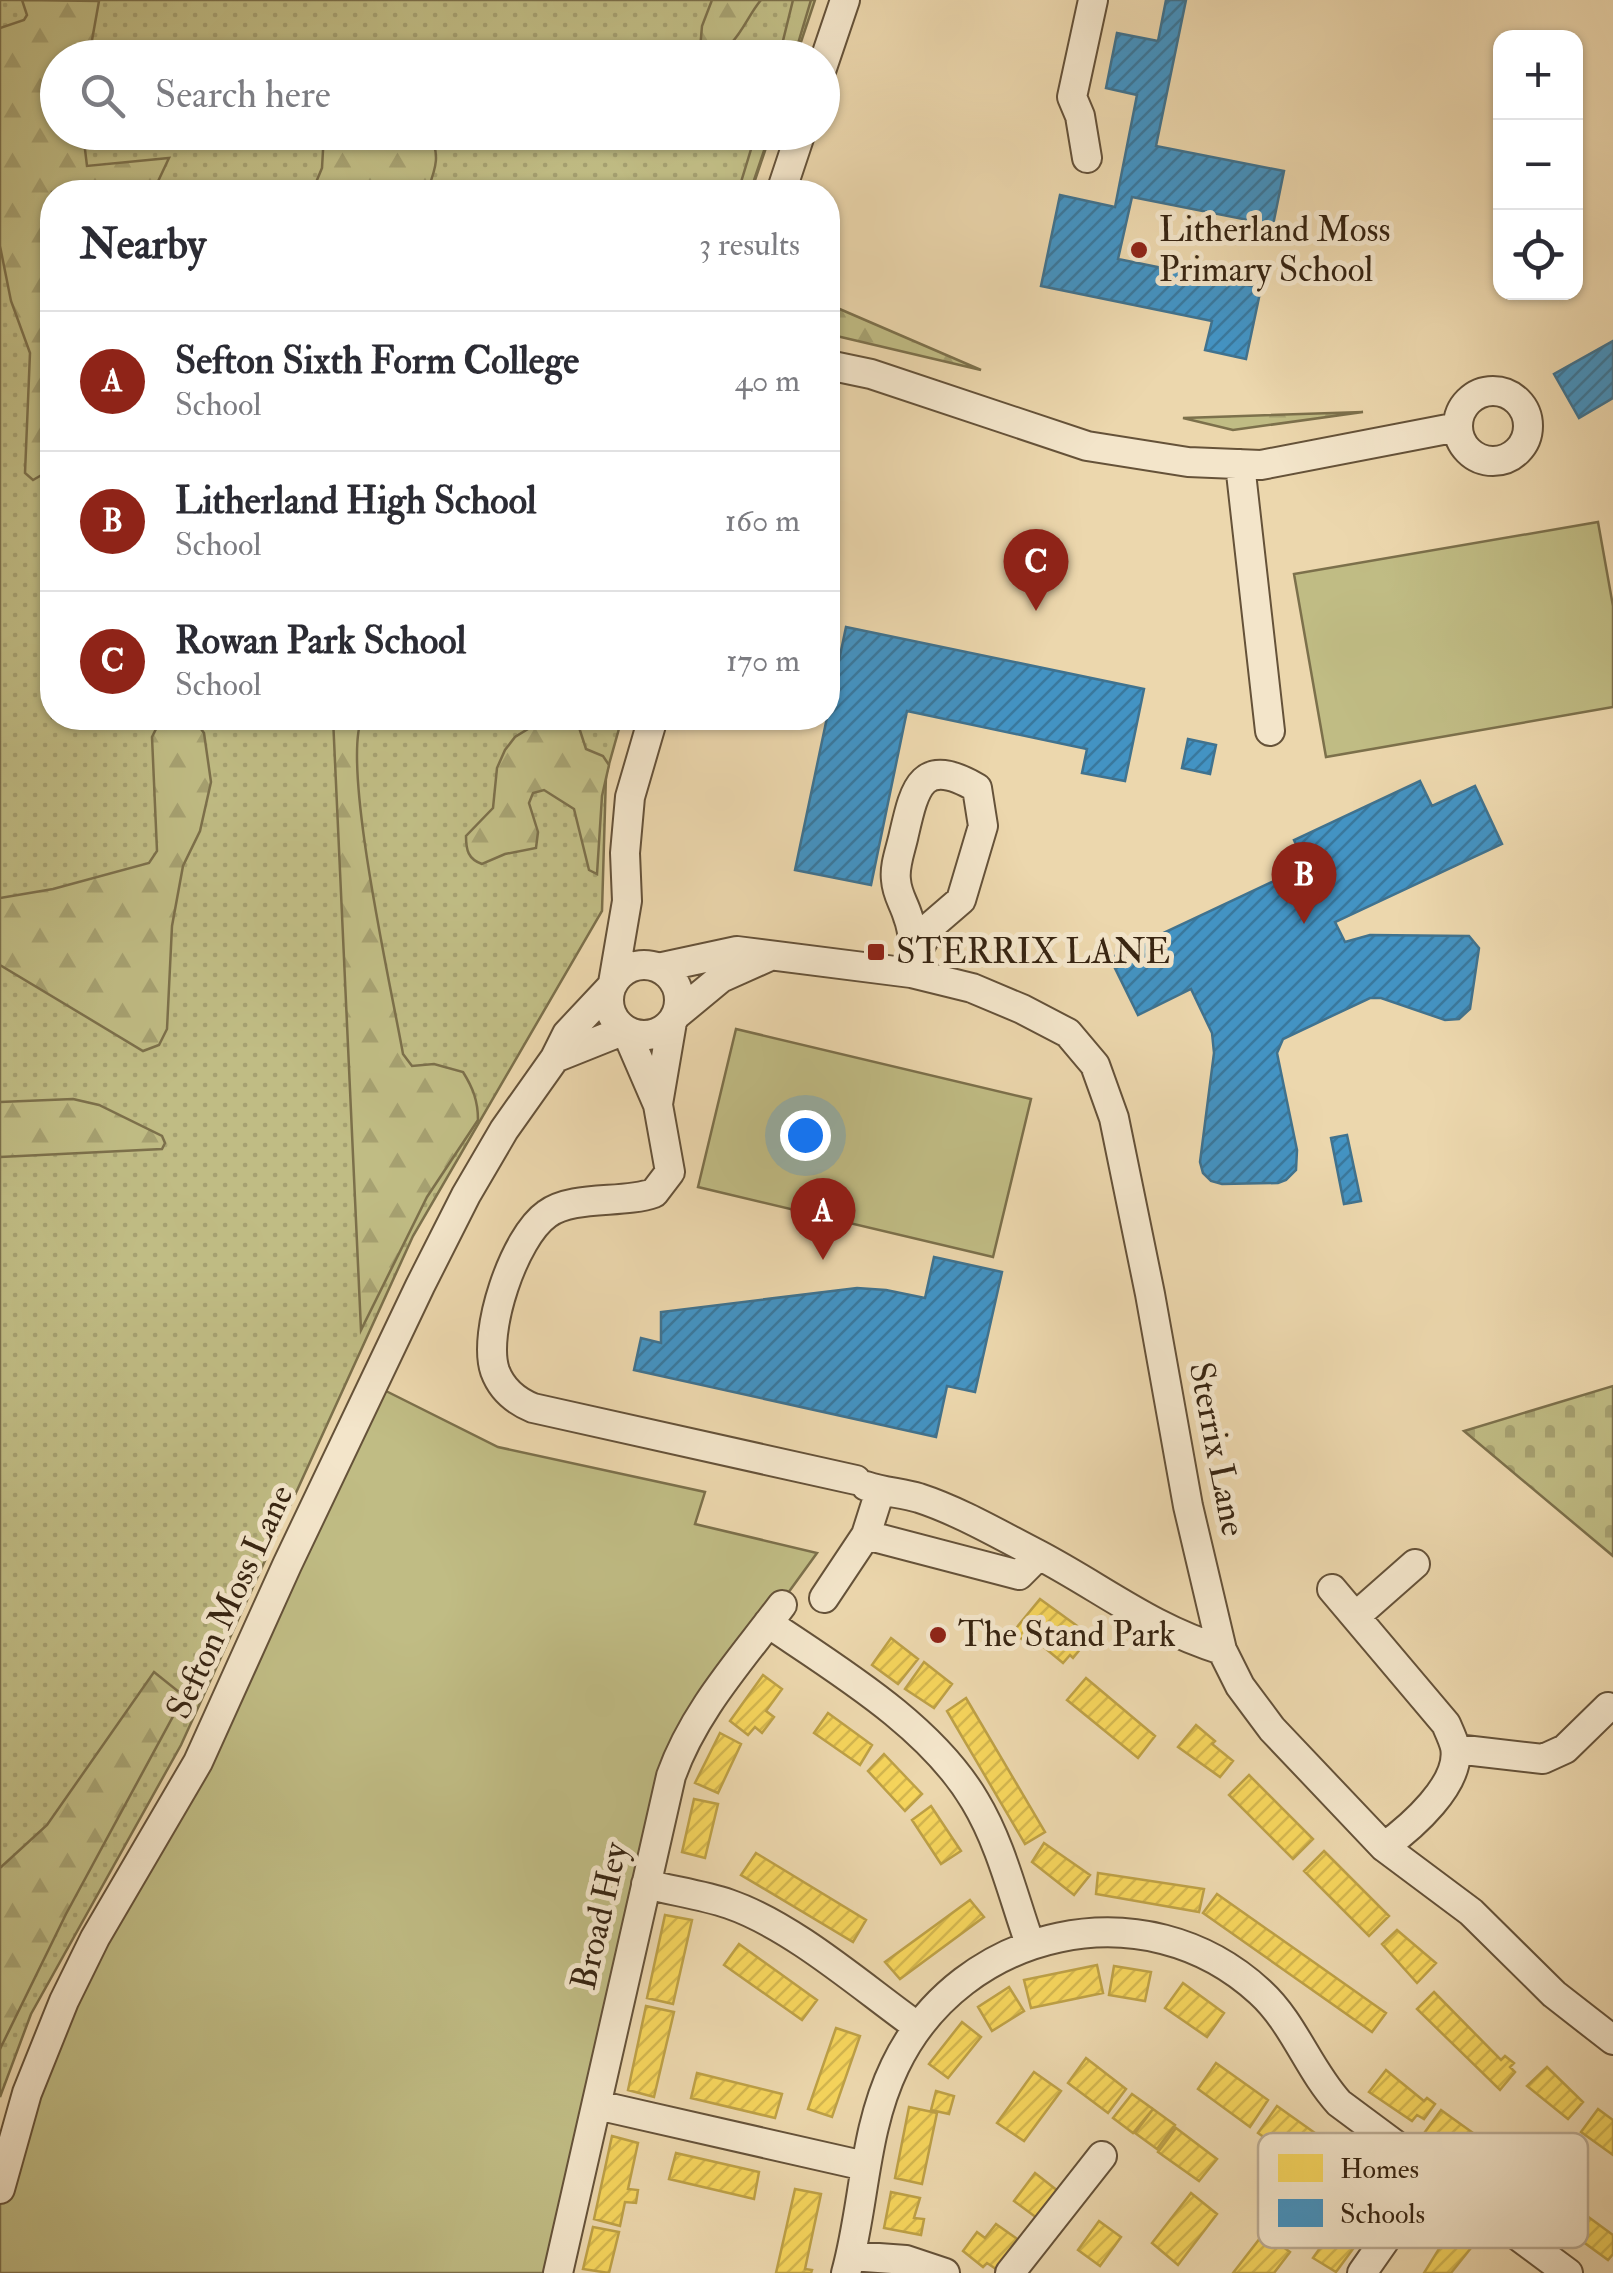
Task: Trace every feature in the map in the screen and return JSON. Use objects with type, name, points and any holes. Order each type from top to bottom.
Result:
[{"type":"street","points":[[831,40],[845,0]]},
{"type":"street","points":[[1087,158],[1080,116],[1072,96],[1094,0]]},
{"type":"street","points":[[785,180],[795,150]]},
{"type":"street","points":[[840,368],[871,374],[1087,446],[1188,462],[1261,465],[1458,427]]},
{"type":"street","points":[[1240,464],[1270,731]]},
{"type":"street","points":[[650,730],[630,797],[625,854],[627,900],[609,1005],[625,1030],[658,1105],[670,1172],[662,1187],[644,1197],[556,1208],[531,1230],[513,1266],[494,1327],[492,1356],[501,1383],[511,1395],[533,1408],[919,1498],[1039,1555],[1144,1619],[1181,1637],[1222,1650]]},
{"type":"street","points":[[936,774],[954,775],[976,788],[983,826],[961,900],[932,925],[913,964],[912,931],[898,897],[895,874],[914,791],[923,780],[936,774]]},
{"type":"street","points":[[627,900],[640,938],[657,968],[675,983],[679,994],[658,1105]]},
{"type":"street","name":"Sterrix Lane","points":[[657,968],[737,951],[768,957],[913,964],[1022,1008],[1068,1033],[1095,1065],[1114,1118],[1188,1506],[1222,1650],[1240,1686],[1272,1730],[1384,1847],[1472,1912],[1554,1994],[1613,2040]]},
{"type":"street","points":[[555,1058],[625,1030],[646,1036],[665,1029],[721,978],[768,957]]},
{"type":"street","points":[[613,984],[637,966],[657,968]]},
{"type":"street","name":"Sefton Moss Lane","points":[[0,2189],[27,2093],[64,2002],[96,1938],[198,1762],[304,1530],[466,1195],[533,1085],[555,1058],[566,1034],[613,984]]},
{"type":"street","points":[[824,1598],[866,1535],[868,1485]]},
{"type":"street","points":[[866,1535],[1020,1575],[1039,1555]]},
{"type":"street","points":[[1356,1616],[1415,1564]]},
{"type":"street","points":[[1332,1588],[1446,1724],[1456,1749],[1453,1766],[1431,1805],[1416,1824],[1384,1847]]},
{"type":"street","name":"Broad Hey","points":[[558,2273],[668,1788],[682,1745],[711,1698],[775,1614],[911,1727],[960,1776],[991,1832],[1030,1944]]},
{"type":"street","points":[[1456,1749],[1543,1759],[1565,1748],[1608,1707]]},
{"type":"street","points":[[646,1884],[728,1904],[762,1919],[918,2027]]},
{"type":"street","points":[[945,2273],[906,2260],[848,2264],[865,2166],[885,2089],[918,2027],[962,1982],[1030,1944],[1078,1933],[1120,1932],[1180,1945],[1214,1960],[1260,1992],[1279,2012],[1322,2084],[1339,2103],[1378,2133]]},
{"type":"street","points":[[597,2104],[865,2166]]},
{"type":"street","points":[[1010,2273],[1102,2156]]},
{"type":"street","points":[[1362,2273],[1379,2248]]},
{"type":"street","points":[[1533,2248],[1568,2273]]},
{"type":"green space","points":[[0,0],[815,0],[802,40],[40,40],[40,150],[765,150],[755,180],[40,180],[40,730],[619,730],[606,775],[602,911],[413,1236],[181,1745],[31,2014],[0,2097]]},
{"type":"green space","points":[[22,0],[99,1],[92,40],[40,40],[40,150],[85,150],[87,166],[169,158],[159,180],[40,180],[40,476],[33,480],[25,473],[30,353],[11,301],[0,246],[0,28],[24,20],[27,15]]},
{"type":"green space","points":[[712,0],[761,0],[734,40],[701,40]]},
{"type":"green space","points":[[793,0],[811,0],[799,40],[783,40]]},
{"type":"green space","points":[[323,150],[435,150],[436,155],[431,180],[317,180]]},
{"type":"green space","points":[[751,150],[764,150],[754,180],[742,180]]},
{"type":"green space","points":[[840,309],[981,370],[840,337]]},
{"type":"green space","points":[[1363,412],[1233,430],[1183,418]]},
{"type":"green space","points":[[1598,522],[1613,606],[1613,707],[1326,757],[1294,574]]},
{"type":"green space","points":[[156,730],[202,730],[211,782],[200,831],[183,866],[172,926],[167,1029],[159,1045],[143,1051],[0,965],[0,898],[53,889],[149,863],[157,851],[152,737]]},
{"type":"green space","points":[[334,730],[360,730],[358,782],[363,829],[403,1054],[412,1066],[434,1064],[463,1072],[478,1113],[478,1120],[427,1197],[361,1330]]},
{"type":"green space","points":[[526,730],[580,730],[586,749],[603,756],[609,765],[602,796],[597,874],[589,870],[574,809],[544,790],[533,793],[529,803],[538,832],[536,848],[505,854],[482,864],[471,857],[466,836],[493,808],[497,768],[515,737]]},
{"type":"green space","points":[[736,1029],[1031,1099],[993,1257],[698,1187]]},
{"type":"green space","points":[[73,1099],[99,1105],[162,1136],[162,1149],[0,1157],[0,1102]]},
{"type":"green space","points":[[364,1380],[498,1447],[705,1492],[695,1524],[817,1553],[696,1720],[558,2273],[0,2273],[0,2149],[193,1751]]},
{"type":"green space","points":[[1613,1386],[1613,1556],[1464,1431]]},
{"type":"green space","points":[[154,1672],[184,1696],[66,1914],[0,2049],[0,1868],[47,1825]]},
{"type":"building: Homes","points":[[1040,1599],[1091,1636],[1073,1658],[1070,1655],[1063,1663],[1028,1634],[1023,1640],[1013,1632]]},
{"type":"building: Homes","points":[[891,1638],[918,1659],[898,1684],[872,1665]]},
{"type":"building: Homes","points":[[924,1662],[952,1684],[934,1708],[905,1689]]},
{"type":"building: Homes","points":[[763,1675],[782,1689],[766,1711],[774,1717],[762,1733],[755,1727],[748,1735],[730,1721]]},
{"type":"building: Homes","points":[[1086,1678],[1155,1736],[1138,1758],[1067,1700]]},
{"type":"building: Homes","points":[[966,1698],[1045,1832],[1025,1844],[947,1711]]},
{"type":"building: Homes","points":[[828,1713],[872,1745],[860,1765],[814,1733]]},
{"type":"building: Homes","points":[[1196,1725],[1233,1761],[1220,1777],[1178,1747]]},
{"type":"building: Homes","points":[[720,1733],[741,1744],[718,1793],[695,1783]]},
{"type":"building: Homes","points":[[884,1754],[922,1794],[905,1811],[868,1771]]},
{"type":"building: Homes","points":[[1249,1775],[1313,1839],[1293,1859],[1229,1795]]},
{"type":"building: Homes","points":[[694,1799],[718,1804],[705,1858],[682,1852]]},
{"type":"building: Homes","points":[[931,1806],[961,1851],[941,1864],[912,1820]]},
{"type":"building: Homes","points":[[1044,1843],[1090,1875],[1074,1895],[1032,1862]]},
{"type":"building: Homes","points":[[1324,1851],[1389,1916],[1369,1936],[1304,1871]]},
{"type":"building: Homes","points":[[756,1853],[866,1920],[853,1942],[741,1875]]},
{"type":"building: Homes","points":[[1098,1873],[1204,1889],[1199,1912],[1096,1894]]},
{"type":"building: Homes","points":[[1217,1894],[1386,2013],[1372,2032],[1203,1913]]},
{"type":"building: Homes","points":[[970,1900],[984,1917],[900,1979],[885,1962]]},
{"type":"building: Homes","points":[[665,1915],[692,1920],[673,2004],[647,1998]]},
{"type":"building: Homes","points":[[1397,1930],[1436,1963],[1417,1983],[1382,1944]]},
{"type":"building: Homes","points":[[739,1944],[817,2000],[802,2020],[724,1965]]},
{"type":"building: Homes","points":[[1097,1965],[1103,1993],[1031,2008],[1024,1980]]},
{"type":"building: Homes","points":[[1114,1966],[1151,1972],[1145,2001],[1109,1995]]},
{"type":"building: Homes","points":[[1183,1983],[1224,2013],[1207,2037],[1165,2008]]},
{"type":"building: Homes","points":[[1009,1987],[1024,2011],[992,2031],[978,2007]]},
{"type":"building: Homes","points":[[1434,1992],[1501,2060],[1505,2056],[1514,2063],[1510,2067],[1515,2072],[1500,2090],[1417,2009]]},
{"type":"building: Homes","points":[[646,2006],[674,2012],[654,2097],[628,2090]]},
{"type":"building: Homes","points":[[962,2022],[981,2037],[948,2078],[929,2064]]},
{"type":"building: Homes","points":[[836,2028],[860,2036],[832,2117],[808,2109]]},
{"type":"building: Homes","points":[[1086,2058],[1126,2089],[1108,2113],[1068,2083]]},
{"type":"building: Homes","points":[[1216,2063],[1268,2100],[1250,2127],[1198,2089]]},
{"type":"building: Homes","points":[[1547,2067],[1583,2102],[1568,2119],[1527,2086]]},
{"type":"building: Homes","points":[[1386,2070],[1424,2101],[1427,2098],[1435,2104],[1424,2119],[1417,2115],[1412,2121],[1369,2092]]},
{"type":"building: Homes","points":[[1034,2072],[1061,2091],[1024,2141],[997,2123]]},
{"type":"building: Homes","points":[[697,2073],[782,2094],[775,2118],[691,2098]]},
{"type":"building: Homes","points":[[936,2091],[954,2096],[949,2114],[931,2110]]},
{"type":"building: Homes","points":[[1132,2094],[1153,2109],[1133,2133],[1113,2118]]},
{"type":"building: Homes","points":[[1277,2106],[1315,2133],[1258,2133]]},
{"type":"building: Homes","points":[[909,2107],[937,2113],[922,2184],[895,2178]]},
{"type":"building: Homes","points":[[1153,2109],[1175,2125],[1157,2149],[1135,2133]]},
{"type":"building: Homes","points":[[1598,2109],[1613,2120],[1613,2155],[1588,2137],[1588,2133],[1581,2132]]},
{"type":"building: Homes","points":[[1441,2110],[1473,2133],[1426,2133]]},
{"type":"building: Homes","points":[[1176,2128],[1217,2159],[1199,2181],[1158,2152]]},
{"type":"building: Homes","points":[[612,2136],[638,2143],[628,2189],[638,2190],[636,2203],[625,2202],[620,2226],[594,2219]]},
{"type":"building: Homes","points":[[676,2153],[759,2172],[754,2199],[669,2179]]},
{"type":"building: Homes","points":[[1035,2173],[1058,2191],[1037,2218],[1014,2201]]},
{"type":"building: Homes","points":[[795,2189],[821,2194],[805,2269],[812,2270],[776,2273]]},
{"type":"building: Homes","points":[[891,2192],[920,2198],[914,2218],[924,2219],[921,2235],[884,2228]]},
{"type":"building: Homes","points":[[1191,2193],[1217,2214],[1178,2265],[1152,2243]]},
{"type":"building: Homes","points":[[1588,2217],[1613,2235],[1613,2254],[1608,2260],[1588,2245]]},
{"type":"building: Homes","points":[[1099,2221],[1121,2237],[1100,2266],[1078,2250]]},
{"type":"building: Homes","points":[[996,2224],[1020,2241],[999,2271],[987,2263],[983,2267],[963,2251],[977,2232],[985,2238]]},
{"type":"building: Homes","points":[[593,2227],[619,2232],[609,2273],[583,2269]]},
{"type":"building: Homes","points":[[1258,2241],[1258,2248],[1285,2248],[1290,2252],[1274,2273],[1233,2273]]},
{"type":"building: Homes","points":[[1320,2248],[1354,2248],[1336,2272],[1313,2258]]},
{"type":"building: Homes","points":[[1439,2248],[1471,2248],[1451,2273],[1424,2273]]},
{"type":"building: Schools","points":[[1166,0],[1186,0],[1156,146],[1284,171],[1273,225],[1132,197],[1118,259],[1261,288],[1246,359],[1205,350],[1212,321],[1041,286],[1060,195],[1115,207],[1137,95],[1106,88],[1117,33],[1158,41]]},
{"type":"building: Schools","points":[[1613,341],[1613,398],[1579,418],[1554,374]]},
{"type":"building: Schools","points":[[846,627],[1144,689],[1125,781],[1082,773],[1087,749],[907,711],[871,885],[795,870],[824,730],[840,730],[840,656]]},
{"type":"building: Schools","points":[[1188,739],[1216,745],[1210,774],[1182,768]]},
{"type":"building: Schools","points":[[1420,781],[1432,806],[1475,786],[1502,844],[1335,922],[1345,942],[1370,935],[1469,936],[1479,948],[1470,1009],[1459,1019],[1445,1020],[1381,998],[1370,998],[1283,1039],[1277,1053],[1297,1150],[1296,1170],[1278,1183],[1211,1181],[1200,1162],[1214,1053],[1212,1033],[1191,989],[1138,1015],[1110,958],[1306,866],[1294,840]]},
{"type":"building: Schools","points":[[1347,1135],[1361,1201],[1344,1204],[1331,1138]]},
{"type":"building: Schools","points":[[934,1257],[1002,1272],[975,1392],[947,1386],[936,1437],[634,1370],[641,1338],[661,1343],[661,1312],[857,1288],[925,1298]]},
{"type":"place","name":"Litherland Moss Primary School","points":[[1139,250]]},
{"type":"place","name":"Rowan Park School","points":[[1036,611]]},
{"type":"place","name":"Litherland High School","points":[[1304,924]]},
{"type":"place","name":"STERRIX LANE","points":[[876,952]]},
{"type":"place","name":"Sefton Sixth Form College","points":[[823,1260]]},
{"type":"place","name":"The Stand Park","points":[[938,1635]]}]
